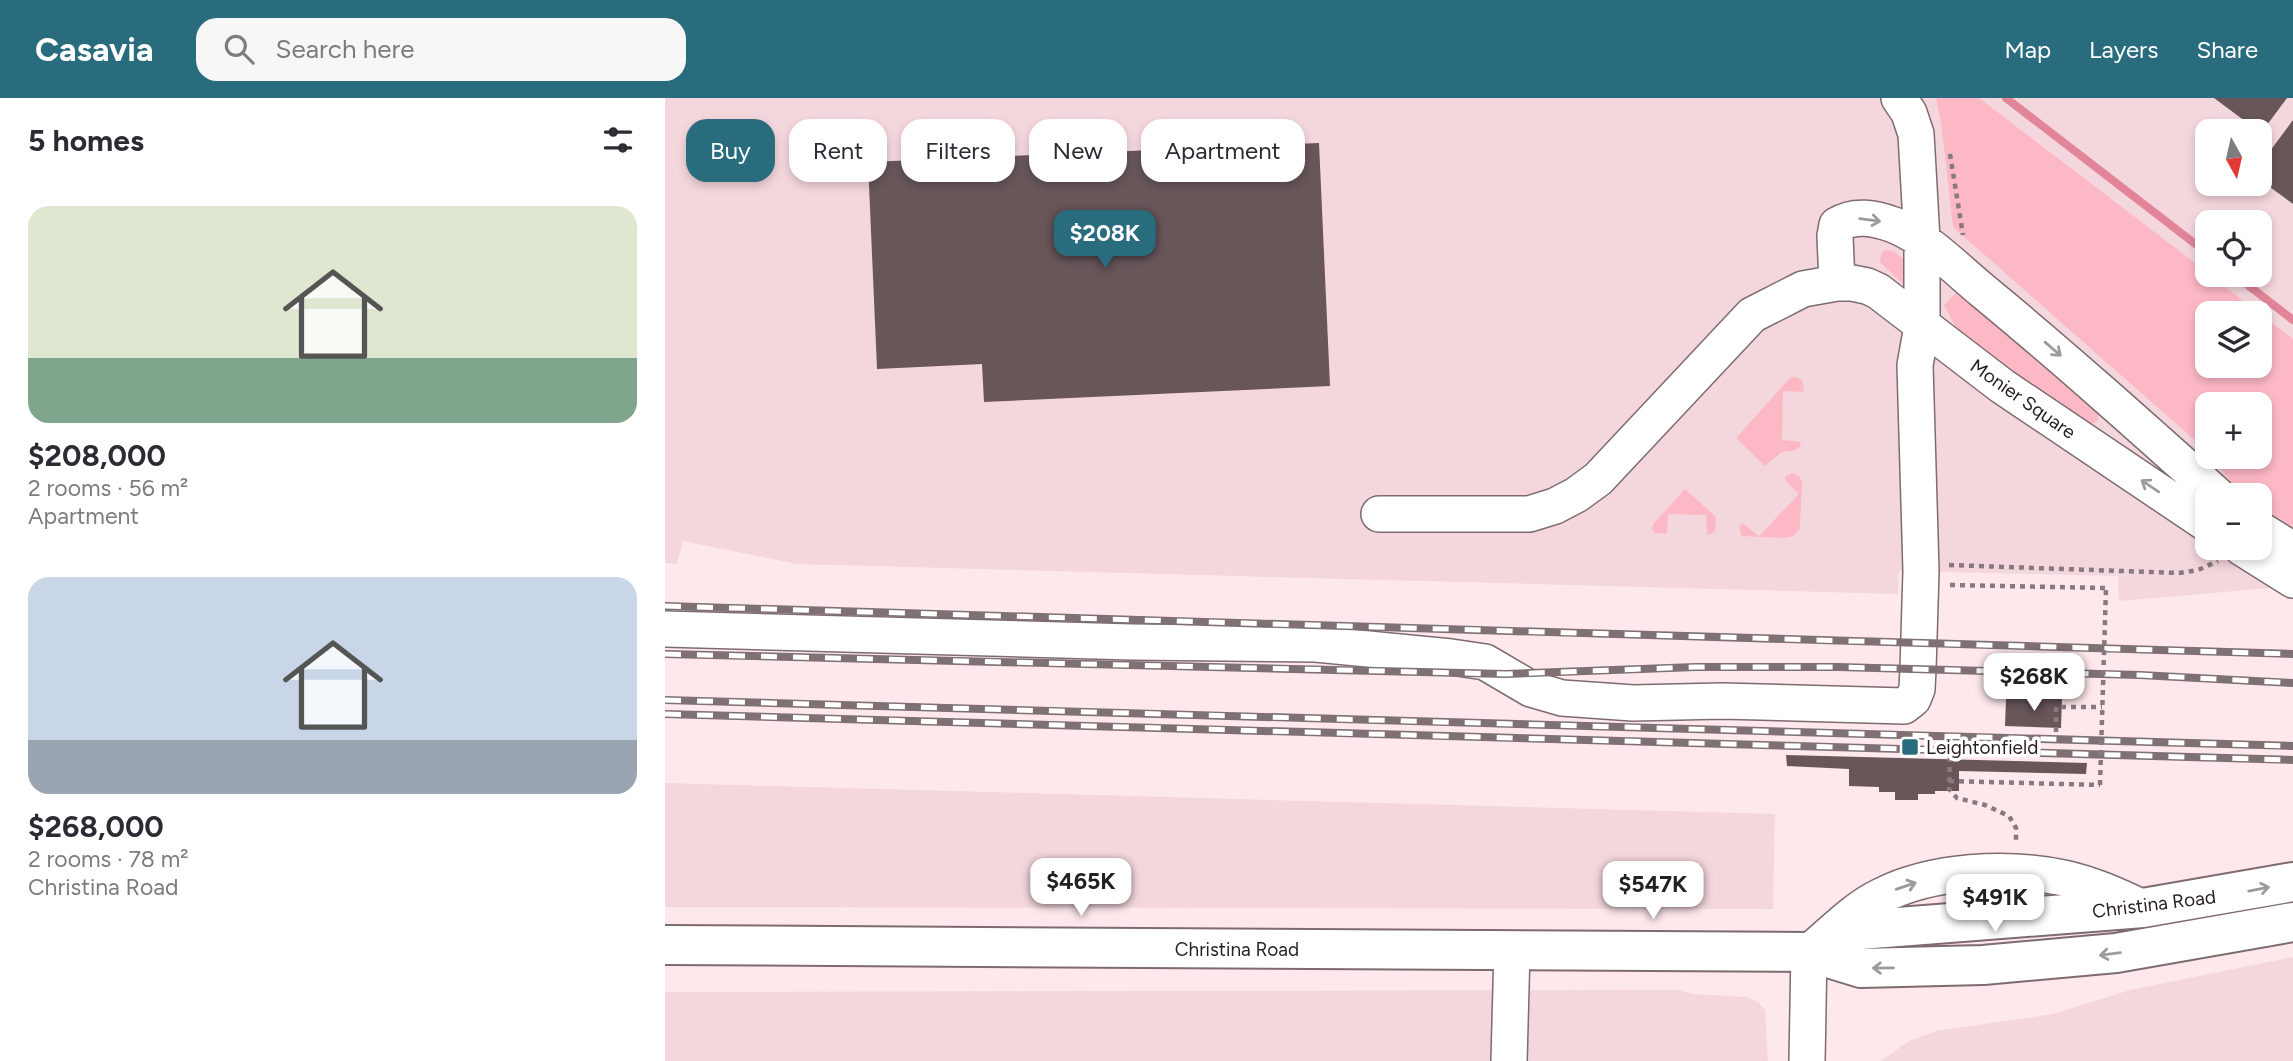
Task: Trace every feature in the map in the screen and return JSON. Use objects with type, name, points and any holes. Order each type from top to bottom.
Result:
[{"type":"main road","name":"Christina Road","points":[[1809,951],[1859,930],[2143,908],[2293,881]]},
{"type":"main road","name":"Christina Road","points":[[665,945],[1809,951],[1861,968],[1983,965],[2116,953],[2293,922]]},
{"type":"street","points":[[665,629],[1132,642],[1316,644],[1485,662],[1531,689],[1562,698],[1633,703],[1721,701],[1903,706],[1913,699],[1918,679],[1921,571],[1915,365],[1921,326],[1922,240],[1916,134],[1909,113],[1899,98]]},
{"type":"street","points":[[1837,283],[1835,236],[1837,225],[1843,221],[1873,218],[1896,226],[1922,240],[2049,345],[2204,483]]},
{"type":"street","name":"Monier Square","points":[[1379,514],[1529,514],[1566,501],[1598,479],[1752,315],[1804,289],[1837,283],[1867,286],[1878,291],[2002,386],[2195,516]]},
{"type":"street","points":[[2272,537],[2293,550]]},
{"type":"street","points":[[2253,560],[2293,580]]},
{"type":"street","points":[[1807,1061],[1809,951],[1858,911],[1903,886],[1954,875],[2042,874],[2088,885],[2143,908]]},
{"type":"street","points":[[1509,1061],[1512,950]]},
{"type":"path","points":[[1948,144],[1963,238]]},
{"type":"path","points":[[1946,565],[2179,573],[2198,570],[2217,560]]},
{"type":"path","points":[[1947,585],[2106,588],[2100,785],[1949,781]]},
{"type":"path","points":[[2056,732],[2056,707],[2102,707]]},
{"type":"path","points":[[1950,757],[1949,789],[1957,798],[1985,805],[2008,816],[2016,828],[2015,873]]},
{"type":"shaded area","points":[[665,98],[2293,98],[2293,586],[2119,601],[2118,576],[1899,571],[1898,594],[797,564],[683,541],[677,564],[665,563]]},
{"type":"shaded area","points":[[1936,98],[1979,98],[2195,263],[2195,287],[2226,287],[2244,301],[2195,301],[2195,378],[2272,378],[2272,323],[2293,339],[2293,537],[2272,522],[2272,483],[2232,483],[2221,469],[2272,469],[2272,392],[2195,392],[2195,440],[1953,227]]},
{"type":"shaded area","points":[[1884,250],[1893,251],[1905,260],[1908,289],[1880,262]]},
{"type":"shaded area","points":[[1956,293],[2022,338],[2091,403],[2098,414],[2098,420],[2092,424],[2084,422],[1967,341],[1944,305]]},
{"type":"shaded area","points":[[1790,378],[1802,380],[1804,390],[1783,391],[1782,440],[1800,442],[1801,445],[1796,450],[1782,452],[1765,466],[1736,438]]},
{"type":"shaded area","points":[[1792,473],[1799,476],[1802,483],[1799,530],[1793,536],[1784,538],[1742,536],[1739,528],[1742,523],[1759,536],[1799,494],[1785,480],[1785,477]]},
{"type":"shaded area","points":[[1685,489],[1716,517],[1715,532],[1707,535],[1706,515],[1668,514],[1667,534],[1655,533],[1652,529],[1654,523]]},
{"type":"shaded area","points":[[665,783],[1775,814],[1773,909],[665,907]]},
{"type":"shaded area","points":[[2293,957],[2293,1061],[1881,1061],[1909,1041],[1936,1031],[2053,1014],[2130,990]]},
{"type":"shaded area","points":[[1677,990],[1694,994],[1747,997],[1758,1002],[1765,1010],[1768,1061],[665,1061],[665,992]]},
{"type":"building","points":[[2214,98],[2287,98],[2271,119],[2242,119]]},
{"type":"building","points":[[2293,120],[2293,204],[2272,189],[2272,148]]},
{"type":"building","points":[[1319,143],[1330,386],[984,402],[982,364],[877,369],[869,182],[887,182],[887,161],[901,161],[901,182],[1015,182],[1015,156],[1029,155],[1029,182],[1127,182],[1127,151],[1141,150],[1141,182],[1305,182],[1305,144]]},
{"type":"building","points":[[2062,698],[2061,728],[2005,726],[2006,699]]},
{"type":"building","points":[[1786,755],[2087,763],[2086,774],[1959,771],[1959,791],[1935,791],[1935,794],[1918,794],[1918,800],[1895,800],[1895,792],[1879,792],[1879,787],[1849,786],[1849,769],[1787,766]]},
{"type":"waterway","points":[[2006,98],[2195,244]]},
{"type":"waterway","points":[[2250,287],[2293,320]]},
{"type":"railway","points":[[665,606],[2293,654]]},
{"type":"railway","points":[[665,654],[1506,674],[1696,667],[1838,667],[2140,675],[2293,683]]},
{"type":"railway","points":[[665,700],[2293,746]]},
{"type":"railway","points":[[665,714],[2293,760]]},
{"type":"place","name":"Leightonfield","points":[[1910,747]]}]
